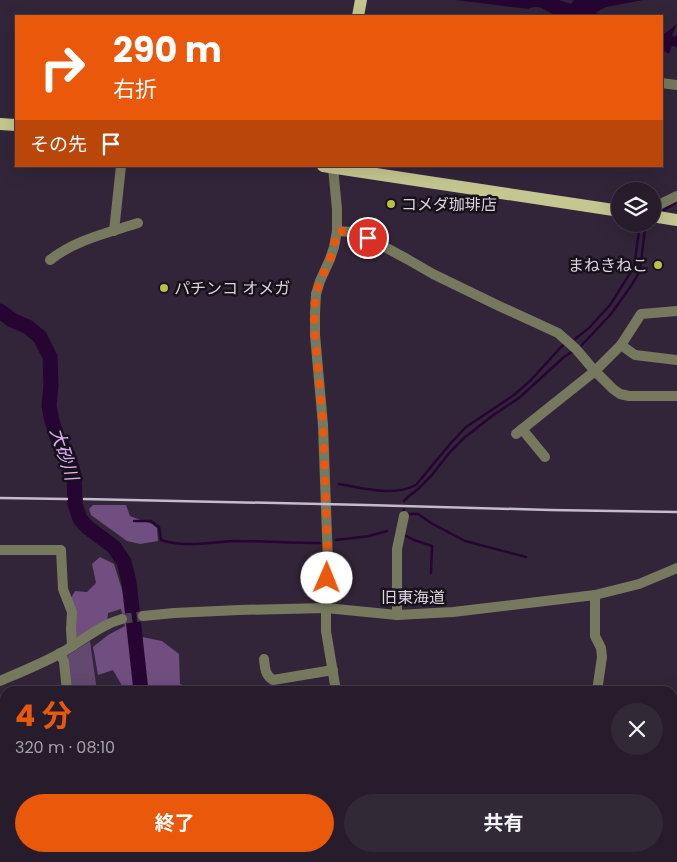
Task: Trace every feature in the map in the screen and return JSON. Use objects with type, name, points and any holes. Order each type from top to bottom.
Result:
[{"type":"main road","points":[[358,15],[361,0]]},
{"type":"main road","points":[[0,124],[15,125]]},
{"type":"main road","points":[[330,167],[611,210]]},
{"type":"main road","points":[[661,217],[677,220]]},
{"type":"street","points":[[663,83],[677,85]]},
{"type":"street","points":[[114,231],[121,167]]},
{"type":"street","points":[[330,167],[337,209],[337,231],[334,247],[316,294],[314,313],[323,425],[328,563],[326,631],[335,686]]},
{"type":"street","points":[[661,204],[677,196]]},
{"type":"street","points":[[50,260],[75,244],[138,223]]},
{"type":"street","points":[[337,231],[351,232],[368,238],[433,274],[558,332],[612,389],[620,394],[629,396],[677,396]]},
{"type":"street","points":[[545,457],[519,432],[595,371],[621,345],[641,314],[677,311]]},
{"type":"street","points":[[621,345],[635,355],[677,360]]},
{"type":"street","points":[[397,615],[397,549],[404,516]]},
{"type":"street","points":[[0,550],[61,550],[64,588],[72,612],[72,646]]},
{"type":"street","name":"旧東海道","points":[[143,616],[239,610],[326,608],[397,615],[453,612],[595,595],[639,584],[677,568]]},
{"type":"street","points":[[595,595],[595,636],[601,648],[602,657],[599,686]]},
{"type":"street","points":[[0,681],[60,653],[112,621],[122,619]]},
{"type":"street","points":[[60,653],[64,662],[66,686]]},
{"type":"street","points":[[264,659],[268,677],[273,680],[333,670]]},
{"type":"shaded area","points":[[456,0],[559,0],[571,4],[574,0],[643,0],[606,7],[595,13],[606,15],[554,15],[537,7],[528,9]]},
{"type":"shaded area","points":[[677,24],[672,35],[674,37],[677,35],[677,47],[672,46],[669,54],[663,50],[664,34]]},
{"type":"shaded area","points":[[93,505],[126,505],[130,516],[152,524],[157,528],[158,541],[140,544],[127,541],[91,515],[89,509]]},
{"type":"shaded area","points":[[100,557],[114,564],[130,622],[142,637],[162,641],[179,654],[180,684],[184,686],[122,686],[113,670],[98,675],[93,647],[108,635],[125,626],[121,609],[108,613],[107,624],[81,638],[75,637],[71,598],[75,591],[87,592],[96,583],[92,564]]},
{"type":"shaded area","points":[[90,641],[96,686],[69,686],[65,657]]},
{"type":"waterway","points":[[664,210],[677,202]]},
{"type":"waterway","points":[[575,339],[589,328],[610,305],[634,267],[639,232]]},
{"type":"waterway","points":[[580,347],[611,314],[640,271],[645,232]]},
{"type":"waterway","name":"大砂川","points":[[0,311],[12,320],[28,327],[40,337],[50,357],[51,385],[49,406],[57,437],[68,455],[74,475],[75,504],[80,519],[87,527],[114,547],[124,562],[129,582],[140,686]]},
{"type":"waterway","points":[[339,484],[388,491],[407,489],[416,485],[466,427],[514,395],[564,345]]},
{"type":"waterway","points":[[404,501],[431,476],[464,438],[519,398],[573,351]]},
{"type":"waterway","points":[[404,509],[403,514],[418,514],[465,541],[526,557]]},
{"type":"waterway","points":[[134,521],[151,521],[159,527],[161,540],[179,544],[234,541],[320,543]]},
{"type":"waterway","points":[[336,540],[369,536],[387,531]]},
{"type":"waterway","points":[[404,535],[432,546],[431,573]]},
{"type":"tunnel","points":[[122,619],[143,616]]},
{"type":"railway","points":[[0,498],[67,499]]},
{"type":"railway","points":[[84,499],[677,512]]},
{"type":"place","name":"コメダ珈琲店","points":[[391,204]]},
{"type":"place","name":"まねきねこ","points":[[658,265]]},
{"type":"place","name":"パチンコ オメガ","points":[[164,288]]},
{"type":"route","points":[[327,578],[323,425],[314,313],[316,294],[330,259],[337,231],[351,232],[368,238]]}]
